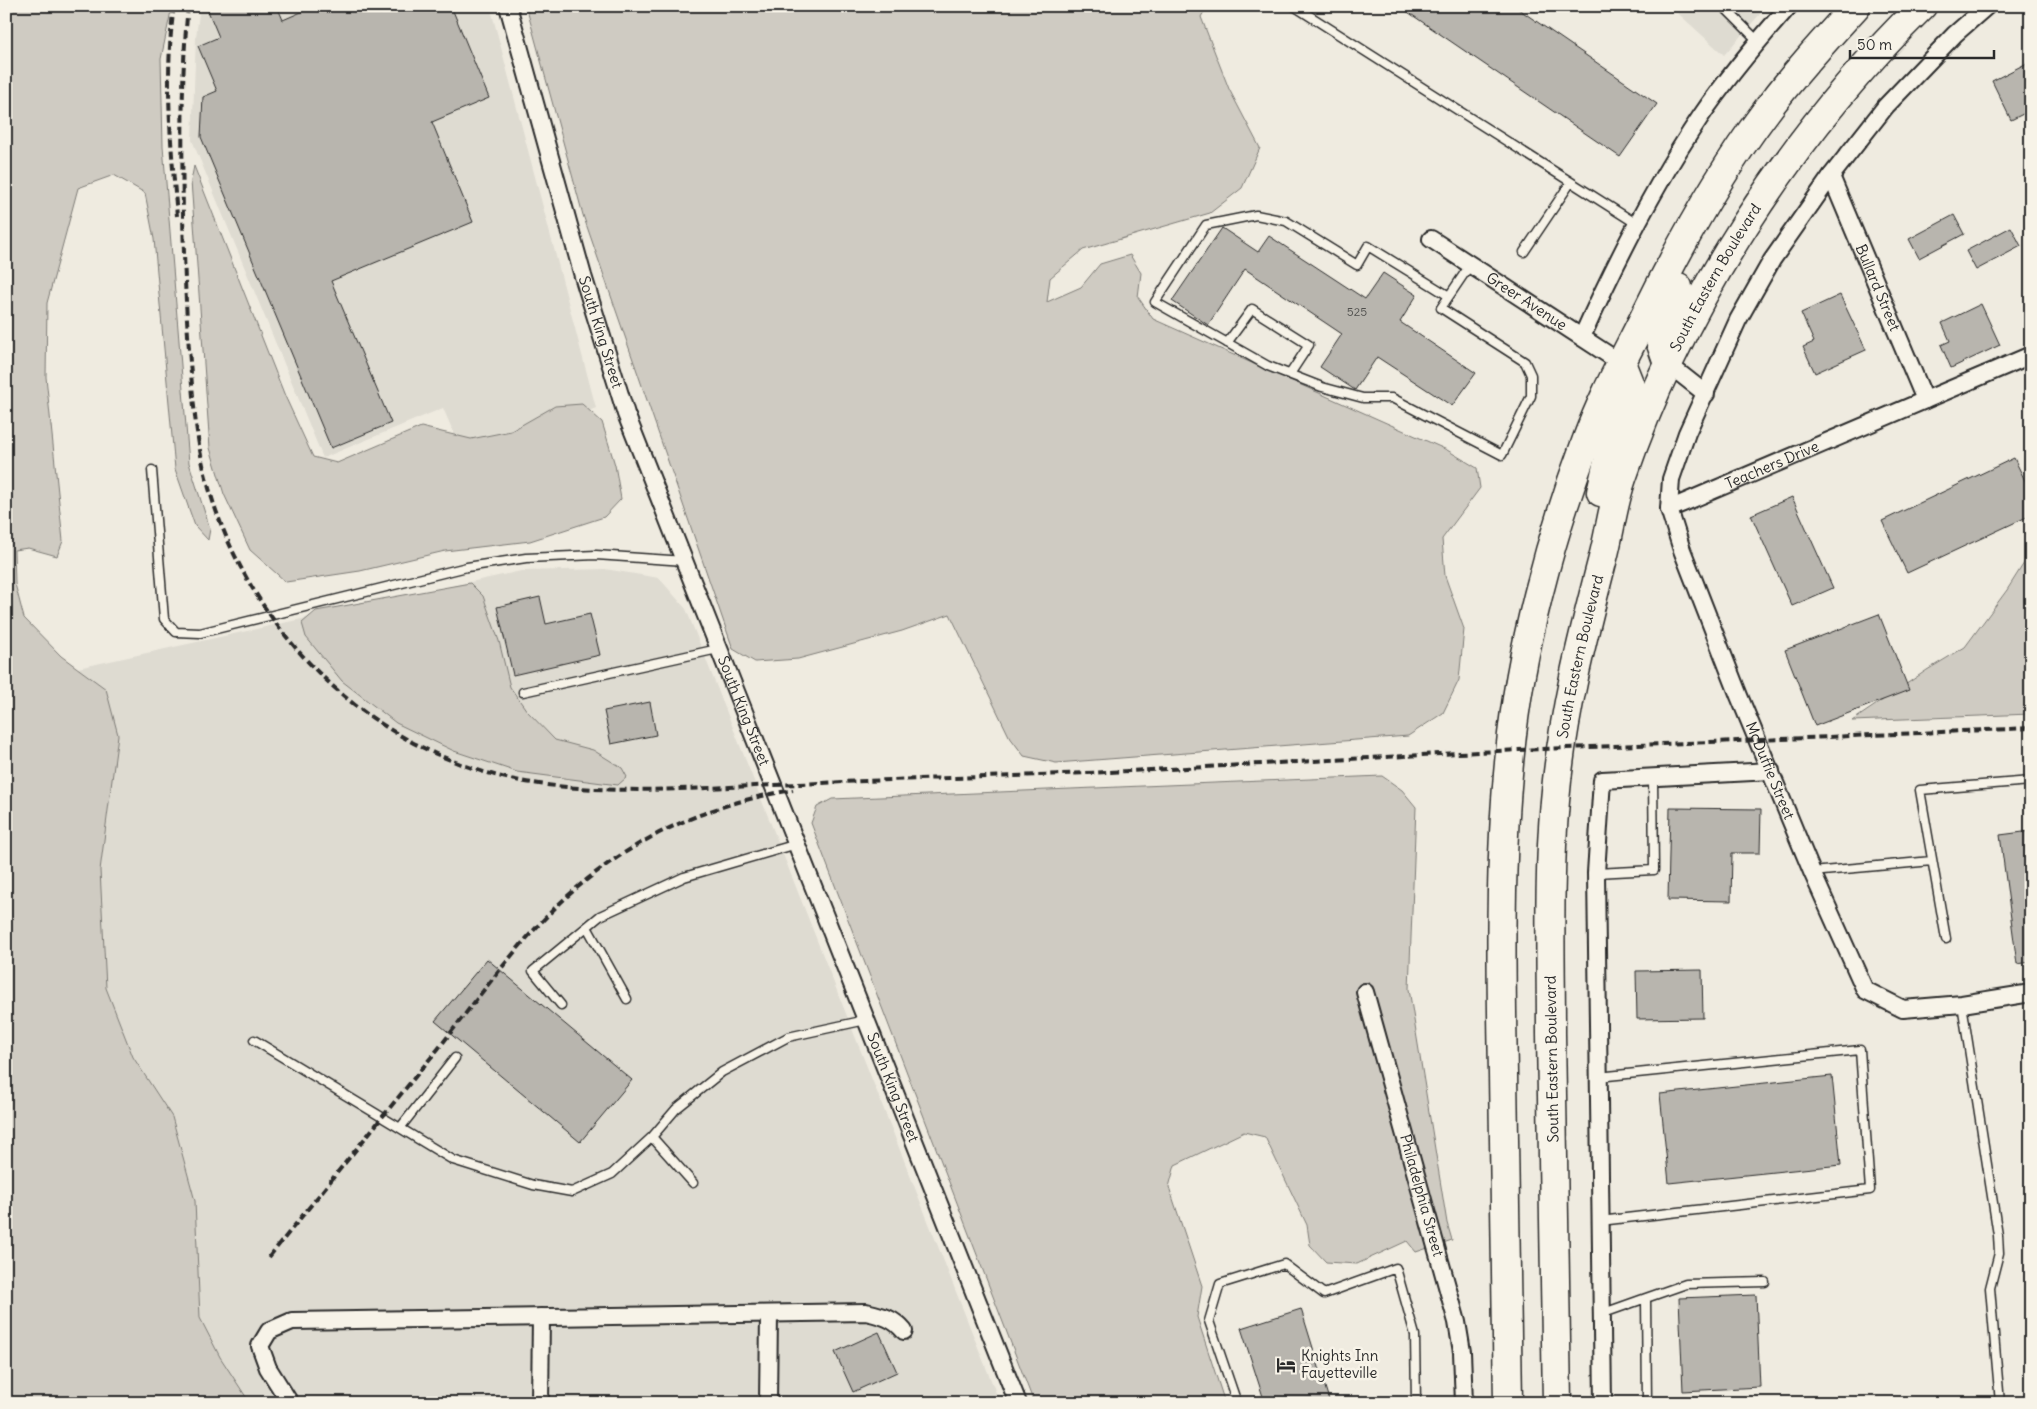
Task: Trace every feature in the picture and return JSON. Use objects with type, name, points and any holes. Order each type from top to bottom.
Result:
[{"type":"highway","points":[[1508,1403],[1502,924],[1503,836],[1510,750],[1520,677],[1556,532],[1587,438],[1621,363],[1691,226],[1731,161],[1765,112],[1806,61],[1856,6]]},
{"type":"highway","name":"South Eastern Boulevard","points":[[1557,1403],[1551,979],[1554,803],[1568,699],[1585,623],[1604,555],[1620,481],[1668,364],[1687,325],[1723,261],[1802,142],[1855,78],[1922,6]]},
{"type":"highway","points":[[1668,364],[1661,344],[1661,327],[1731,161]]},
{"type":"highway","points":[[1585,623],[1602,484],[1611,449],[1630,404],[1631,388],[1621,363]]},
{"type":"highway","points":[[1507,1327],[1517,1403]]},
{"type":"street","name":"South King Street","points":[[508,6],[598,327],[626,414],[1018,1403]]},
{"type":"street","points":[[1582,337],[1608,277],[1701,116],[1758,41],[1788,6]]},
{"type":"street","points":[[1669,509],[1671,479],[1688,433],[1738,320],[1772,260],[1831,176],[1886,106],[1955,34],[1987,6]]},
{"type":"street","name":"Bullard Street","points":[[1831,176],[1924,400]]},
{"type":"street","name":"Greer Avenue","points":[[1431,239],[1621,363]]},
{"type":"street","name":"Teachers Drive","points":[[1669,509],[2031,355]]},
{"type":"street","points":[[1668,364],[1706,394]]},
{"type":"street","name":"McDuffie Street","points":[[1669,509],[1682,550],[1812,872],[1866,990],[1904,1009],[1962,1004]]},
{"type":"street","points":[[1602,1403],[1596,873],[1602,780],[1771,771]]},
{"type":"street","name":"Philadelphia Street","points":[[1364,992],[1457,1322],[1462,1352],[1464,1403]]},
{"type":"street","points":[[1962,1004],[2031,993]]},
{"type":"street","points":[[290,1403],[268,1368],[260,1346],[269,1331],[292,1321],[866,1312],[886,1316],[896,1322],[904,1331]]},
{"type":"street","points":[[768,1403],[769,1314]]},
{"type":"street","points":[[540,1403],[541,1317]]},
{"type":"lane","points":[[1294,6],[1637,224]]},
{"type":"lane","points":[[1722,6],[1758,41]]},
{"type":"lane","points":[[1524,252],[1571,182]]},
{"type":"lane","points":[[1449,296],[1368,246],[1357,265],[1286,221],[1256,215],[1206,225],[1155,302],[1268,366],[1322,387],[1363,398],[1392,398],[1502,455],[1531,396],[1531,375],[1525,362],[1440,308],[1449,296],[1470,265]]},
{"type":"lane","points":[[1227,342],[1252,308],[1309,345],[1290,374]]},
{"type":"lane","points":[[152,470],[164,620],[176,632],[200,632],[458,570],[526,558],[596,555],[684,560]]},
{"type":"lane","points":[[523,692],[718,649]]},
{"type":"lane","points":[[1596,873],[1654,870],[1654,778]]},
{"type":"lane","points":[[1946,939],[1920,790],[2031,781]]},
{"type":"lane","points":[[561,1005],[533,971],[600,916],[684,877],[797,844]]},
{"type":"lane","points":[[1812,872],[1932,861]]},
{"type":"lane","points":[[587,927],[627,999]]},
{"type":"lane","points":[[1962,1004],[1998,1235],[1998,1254],[1990,1288],[2000,1403]]},
{"type":"lane","points":[[254,1040],[453,1160],[533,1185],[572,1192],[612,1174],[652,1137],[676,1109],[722,1072],[788,1037],[866,1020]]},
{"type":"lane","points":[[1598,1077],[1860,1050],[1870,1190],[1600,1221]]},
{"type":"lane","points":[[400,1128],[455,1058]]},
{"type":"lane","points":[[652,1137],[692,1182]]},
{"type":"lane","points":[[1237,1403],[1209,1321],[1220,1284],[1284,1264],[1324,1294],[1396,1268],[1414,1334],[1416,1403]]},
{"type":"lane","points":[[1601,1314],[1686,1284],[1765,1282]]},
{"type":"lane","points":[[1646,1298],[1648,1403]]},
{"type":"shaded area","points":[[6,6],[172,6],[161,59],[163,146],[189,463],[210,529],[208,540],[195,526],[175,469],[154,239],[145,193],[114,175],[78,188],[47,303],[46,377],[63,541],[57,556],[28,548],[14,550],[15,584],[24,618],[61,656],[106,689],[118,735],[100,870],[106,988],[133,1057],[172,1117],[195,1201],[200,1318],[220,1357],[250,1403],[6,1403]]},
{"type":"shaded area","points":[[200,6],[490,6],[596,408],[466,461],[443,408],[323,458],[192,140],[196,37]]},
{"type":"shaded area","points":[[526,6],[1207,6],[1201,17],[1229,89],[1260,148],[1242,188],[1210,213],[1083,250],[1050,278],[1047,302],[1081,287],[1100,264],[1130,255],[1141,273],[1138,297],[1153,319],[1447,450],[1477,468],[1480,488],[1442,539],[1445,576],[1464,629],[1459,680],[1443,713],[1408,736],[1056,763],[1024,756],[1009,736],[950,614],[902,631],[798,659],[755,662],[733,649],[583,215]]},
{"type":"shaded area","points":[[1670,6],[1767,6],[1724,55]]},
{"type":"shaded area","points":[[194,166],[285,396],[313,457],[337,463],[421,427],[471,439],[511,431],[555,406],[582,404],[602,422],[615,465],[621,499],[604,517],[530,541],[445,551],[360,571],[286,582],[250,550],[224,494],[210,448],[191,181]]},
{"type":"shaded area","points":[[2031,552],[2031,714],[1852,721],[1927,670],[1965,647],[2007,590]]},
{"type":"shaded area","points":[[605,569],[659,578],[686,609],[1000,1403],[71,1403],[78,668],[521,571]]},
{"type":"shaded area","points":[[470,583],[483,596],[499,641],[510,687],[527,711],[555,740],[593,750],[622,768],[627,777],[618,785],[517,772],[454,751],[396,723],[342,681],[306,637],[302,623],[316,611]]},
{"type":"shaded area","points":[[1382,776],[1402,790],[1416,807],[1409,989],[1447,1223],[1452,1240],[1416,1252],[1407,1241],[1357,1264],[1326,1262],[1310,1245],[1307,1225],[1265,1137],[1244,1132],[1175,1165],[1169,1187],[1202,1286],[1197,1317],[1225,1403],[1034,1403],[811,823],[817,807],[832,799]]},
{"type":"building","points":[[206,6],[277,6],[283,20],[315,6],[377,6],[380,14],[398,6],[451,6],[489,98],[432,122],[473,222],[331,281],[391,423],[331,448],[201,137],[203,97],[217,91],[198,46],[219,37]]},
{"type":"building","points":[[1399,6],[1514,6],[1657,104],[1620,157]]},
{"type":"building","points":[[2031,61],[2031,110],[2011,120],[1992,81]]},
{"type":"building","points":[[1954,215],[1964,234],[1919,258],[1909,239]]},
{"type":"building","points":[[2011,227],[2021,246],[1976,270],[1966,251]]},
{"type":"building","points":[[1222,228],[1258,252],[1269,236],[1365,299],[1383,273],[1417,295],[1400,322],[1476,373],[1452,406],[1377,357],[1355,390],[1320,367],[1342,334],[1245,269],[1208,325],[1172,301]]},
{"type":"building","points":[[1840,295],[1866,350],[1815,373],[1803,347],[1814,342],[1801,313]]},
{"type":"building","points":[[1981,304],[2000,345],[1951,368],[1941,345],[1950,341],[1942,323]]},
{"type":"building","points":[[2014,458],[2031,493],[2031,515],[1907,573],[1882,521]]},
{"type":"building","points":[[1792,497],[1833,588],[1792,606],[1751,515]]},
{"type":"building","points":[[540,597],[546,624],[590,614],[600,655],[513,675],[497,607]]},
{"type":"building","points":[[1879,614],[1909,690],[1815,726],[1785,650]]},
{"type":"building","points":[[650,702],[656,735],[611,744],[604,711]]},
{"type":"building","points":[[1670,808],[1761,809],[1760,853],[1732,853],[1731,901],[1668,900]]},
{"type":"building","points":[[2031,831],[2031,962],[2017,964],[2000,835]]},
{"type":"building","points":[[487,959],[632,1080],[580,1142],[435,1021]]},
{"type":"building","points":[[1702,970],[1703,1018],[1637,1019],[1636,971]]},
{"type":"building","points":[[1832,1076],[1841,1165],[1669,1183],[1660,1094]]},
{"type":"building","points":[[1756,1295],[1760,1387],[1683,1391],[1679,1298]]},
{"type":"building","name":"Knights Inn Fayetteville","points":[[1301,1309],[1330,1403],[1265,1403],[1241,1328]]},
{"type":"building","points":[[879,1332],[897,1372],[853,1392],[835,1352]]},
{"type":"railway","points":[[174,6],[169,58],[169,85],[177,216]]},
{"type":"railway","points":[[188,6],[184,59],[182,136],[186,307],[194,411],[202,460],[211,496],[239,564],[257,596],[301,654],[327,681],[374,719],[417,744],[462,765],[509,779],[533,783],[582,788],[656,790],[1178,769],[1494,751],[2031,728]]},
{"type":"railway","points":[[269,1257],[508,960],[538,925],[579,886],[606,865],[634,847],[695,817],[727,806],[793,790]]},
{"type":"place","name":"Knights Inn Fayetteville","points":[[1286,1365]]}]
